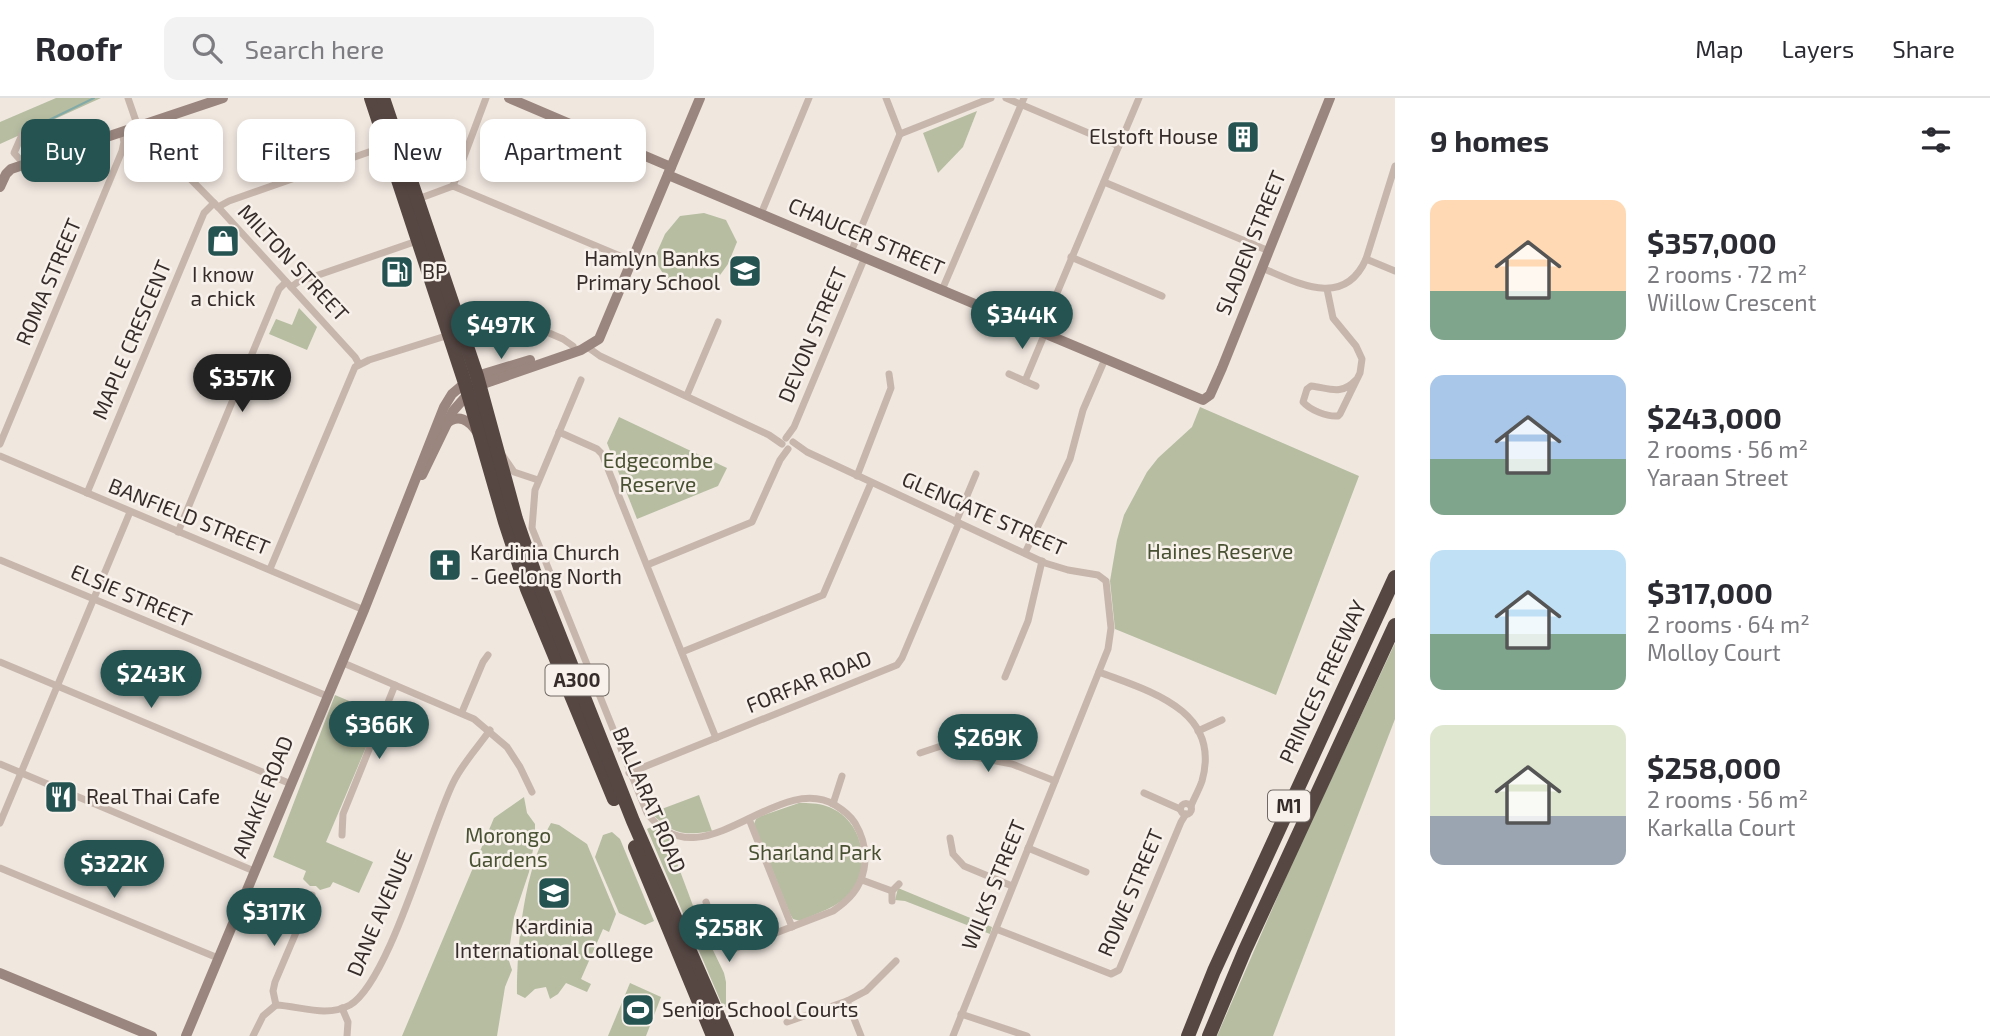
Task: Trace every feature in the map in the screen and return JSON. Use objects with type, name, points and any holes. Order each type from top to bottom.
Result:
[{"type":"highway","name":"BALLARAT ROAD","points":[[370,98],[377,119]]},
{"type":"highway","name":"BALLARAT ROAD","points":[[383,98],[418,199],[454,331],[499,454],[516,519],[549,610],[634,821],[727,1036]]},
{"type":"highway","name":"BALLARAT ROAD","points":[[398,182],[417,241],[454,331]]},
{"type":"highway","name":"BALLARAT ROAD","points":[[472,385],[481,437],[510,541],[527,589],[713,1036]]},
{"type":"highway","name":"PRINCES FREEWAY","points":[[1188,1036],[1214,971],[1395,577]]},
{"type":"highway","name":"PRINCES FREEWAY","points":[[1209,1036],[1245,950],[1395,625]]},
{"type":"main road","points":[[161,119],[223,98]]},
{"type":"main road","name":"CHAUCER STREET","points":[[508,98],[761,214],[1204,400]]},
{"type":"main road","points":[[472,385],[588,343],[603,333],[609,312],[700,98]]},
{"type":"main road","name":"SLADEN STREET","points":[[1204,400],[1210,395],[1222,368],[1330,98]]},
{"type":"main road","points":[[110,137],[122,133]]},
{"type":"main road","points":[[0,187],[10,170],[21,166]]},
{"type":"main road","points":[[472,385],[573,346],[588,343]]},
{"type":"main road","name":"ANAKIE ROAD","points":[[410,495],[431,460],[453,411],[472,385]]},
{"type":"main road","name":"ANAKIE ROAD","points":[[186,1036],[364,610],[444,407],[452,394],[472,385]]},
{"type":"main road","points":[[446,424],[453,419],[465,419],[481,437]]},
{"type":"main road","points":[[0,973],[152,1036]]},
{"type":"street","name":"MILTON STREET","points":[[128,98],[137,119]]},
{"type":"street","points":[[453,186],[486,98]]},
{"type":"street","points":[[483,110],[491,98]]},
{"type":"street","points":[[761,214],[809,98]]},
{"type":"street","points":[[851,252],[900,134],[886,98]]},
{"type":"street","points":[[900,134],[991,98]]},
{"type":"street","points":[[1006,98],[1023,101],[1119,146]]},
{"type":"street","points":[[1025,381],[1072,257],[1139,98]]},
{"type":"street","points":[[942,290],[1023,101]]},
{"type":"street","name":"ROMA STREET","points":[[0,444],[122,151],[122,133]]},
{"type":"street","points":[[21,138],[15,153],[21,160]]},
{"type":"street","points":[[216,205],[369,152]]},
{"type":"street","points":[[1262,268],[1308,287],[1327,289],[1342,285],[1356,276],[1366,259],[1395,166]]},
{"type":"street","name":"MILTON STREET","points":[[193,182],[359,364]]},
{"type":"street","points":[[1104,182],[1269,251]]},
{"type":"street","points":[[418,199],[453,186],[632,261]]},
{"type":"street","name":"MAPLE CRESCENT","points":[[87,493],[204,213],[216,205]]},
{"type":"street","points":[[178,531],[279,289],[417,241]]},
{"type":"street","name":"DEVON STREET","points":[[647,565],[752,522],[865,257]]},
{"type":"street","points":[[1072,257],[1162,296]]},
{"type":"street","points":[[1366,259],[1395,271]]},
{"type":"street","points":[[1327,289],[1333,318],[1360,352],[1362,366],[1356,380],[1336,417],[1303,403],[1307,389],[1311,386],[1337,391],[1350,386],[1356,380]]},
{"type":"street","points":[[270,569],[353,371],[359,364],[500,312],[563,339],[573,346]]},
{"type":"street","points":[[687,395],[718,322]]},
{"type":"street","name":"GLENGATE STREET","points":[[588,343],[609,358],[958,523],[1042,561],[1068,570],[1098,575],[1106,581],[1111,628]]},
{"type":"street","points":[[1025,553],[1070,459],[1083,410],[1105,359]]},
{"type":"street","points":[[857,476],[891,388],[889,374]]},
{"type":"street","points":[[1009,374],[1036,387]]},
{"type":"street","name":"BALLARAT ROAD","points":[[581,380],[538,480],[533,497],[533,532],[629,773],[647,813],[655,824],[673,835],[691,837],[707,836],[749,819]]},
{"type":"street","points":[[559,432],[601,452],[716,737]]},
{"type":"street","points":[[499,454],[516,473],[538,480]]},
{"type":"street","name":"BANFIELD STREET","points":[[0,456],[364,610]]},
{"type":"street","name":"FORFAR ROAD","points":[[629,773],[900,662],[976,474]]},
{"type":"street","points":[[682,652],[822,595],[871,483]]},
{"type":"street","points":[[962,483],[970,487]]},
{"type":"street","points":[[0,823],[130,512]]},
{"type":"street","name":"ELSIE STREET","points":[[0,560],[327,696]]},
{"type":"street","points":[[1005,677],[1028,621],[1042,561]]},
{"type":"street","name":"WILKS STREET","points":[[953,1036],[1108,649],[1111,628]]},
{"type":"street","points":[[462,712],[488,654]]},
{"type":"street","points":[[0,662],[291,784]]},
{"type":"street","points":[[341,662],[462,712],[490,730],[507,747],[532,792]]},
{"type":"street","points":[[1099,672],[1170,701],[1194,722],[1198,731],[1222,720]]},
{"type":"street","points":[[342,835],[343,814],[395,685]]},
{"type":"street","name":"DANE AVENUE","points":[[342,1008],[355,1001],[372,983],[451,787],[490,730]]},
{"type":"street","name":"ROWE STREET","points":[[996,929],[1111,974],[1119,970],[1181,822],[1184,808],[1197,792],[1203,774],[1205,757],[1198,731]]},
{"type":"street","points":[[920,753],[941,746],[964,755],[1012,764],[1055,781]]},
{"type":"street","points":[[0,764],[254,871]]},
{"type":"street","points":[[833,804],[842,776]]},
{"type":"street","points":[[1144,793],[1184,808]]},
{"type":"street","points":[[706,902],[721,946],[731,950],[792,927],[833,911],[847,901],[862,880],[866,848],[852,818],[833,804],[811,798],[795,800],[749,819],[792,927]]},
{"type":"street","points":[[950,838],[953,854],[964,866],[1012,886]]},
{"type":"street","points":[[1028,848],[1086,872]]},
{"type":"street","points":[[0,868],[218,958]]},
{"type":"street","points":[[862,880],[892,891]]},
{"type":"street","points":[[892,901],[892,891],[899,884]]},
{"type":"street","points":[[276,1005],[273,991],[275,982],[312,895]]},
{"type":"street","points":[[787,1021],[866,991],[896,961]]},
{"type":"street","points":[[847,1000],[860,1036]]},
{"type":"street","points":[[253,1036],[263,1016],[276,1005],[319,1011],[342,1008],[348,1022],[346,1036]]},
{"type":"street","points":[[961,1014],[1027,1036]]},
{"type":"green space","points":[[56,98],[101,98],[55,119],[21,119],[21,134],[0,144],[0,122]]},
{"type":"green space","points":[[977,111],[963,147],[938,173],[923,133]]},
{"type":"green space","points":[[704,213],[726,220],[737,242],[728,264],[715,282],[693,285],[667,280],[654,259],[665,234],[680,216]]},
{"type":"green space","points":[[299,308],[317,327],[307,350],[269,334],[276,319],[292,325]]},
{"type":"green space","name":"Haines Reserve","points":[[1200,407],[1359,476],[1276,695],[1115,629],[1110,581],[1124,515],[1147,472],[1158,458],[1192,427]]},
{"type":"green space","name":"Edgecombe Reserve","points":[[619,417],[727,468],[718,486],[637,519],[607,443]]},
{"type":"green space","points":[[1395,643],[1395,719],[1273,1036],[1217,1036],[1296,854]]},
{"type":"green space","points":[[335,695],[380,714],[326,842],[373,862],[359,893],[333,882],[330,887],[320,890],[316,886],[310,886],[303,879],[306,871],[273,857]]},
{"type":"green space","points":[[699,795],[712,831],[678,832],[651,813]]},
{"type":"green space","name":"Morongo Gardens","points":[[524,797],[527,813],[535,824],[535,838],[529,872],[514,917],[508,958],[512,970],[505,987],[497,1036],[402,1036],[494,818]]},
{"type":"green space","name":"Sharland Park","points":[[799,803],[826,806],[848,820],[860,842],[862,855],[858,880],[851,892],[834,906],[800,921],[793,919],[790,914],[754,824],[761,816]]},
{"type":"green space","points":[[551,823],[559,825],[587,844],[616,914],[609,932],[603,929],[581,979],[591,984],[587,992],[566,983],[558,994],[550,999],[546,987],[535,989],[525,998],[517,994],[524,906],[534,862]]},
{"type":"green space","points":[[653,826],[673,838],[671,847],[698,919],[724,973],[726,1007],[723,1007],[647,829]]},
{"type":"green space","points":[[612,832],[620,839],[654,921],[645,925],[619,913],[595,857],[603,835]]},
{"type":"green space","points":[[898,888],[992,927],[990,934],[905,901],[895,900]]},
{"type":"green space","name":"Senior School Courts","points":[[630,983],[661,997],[646,1036],[608,1036]]},
{"type":"waterway","points":[[51,119],[94,98]]},
{"type":"place","name":"Elstoft House","points":[[1243,137]]},
{"type":"place","name":"I know a chick","points":[[223,241]]},
{"type":"place","name":"Hamlyn Banks Primary School","points":[[745,271]]},
{"type":"place","name":"BP","points":[[397,272]]},
{"type":"place","name":"Kardinia Church - Geelong North","points":[[445,565]]},
{"type":"place","name":"Real Thai Cafe","points":[[61,797]]},
{"type":"place","name":"Kardinia International College","points":[[554,893]]},
{"type":"place","name":"Senior School Courts","points":[[638,1010]]}]
